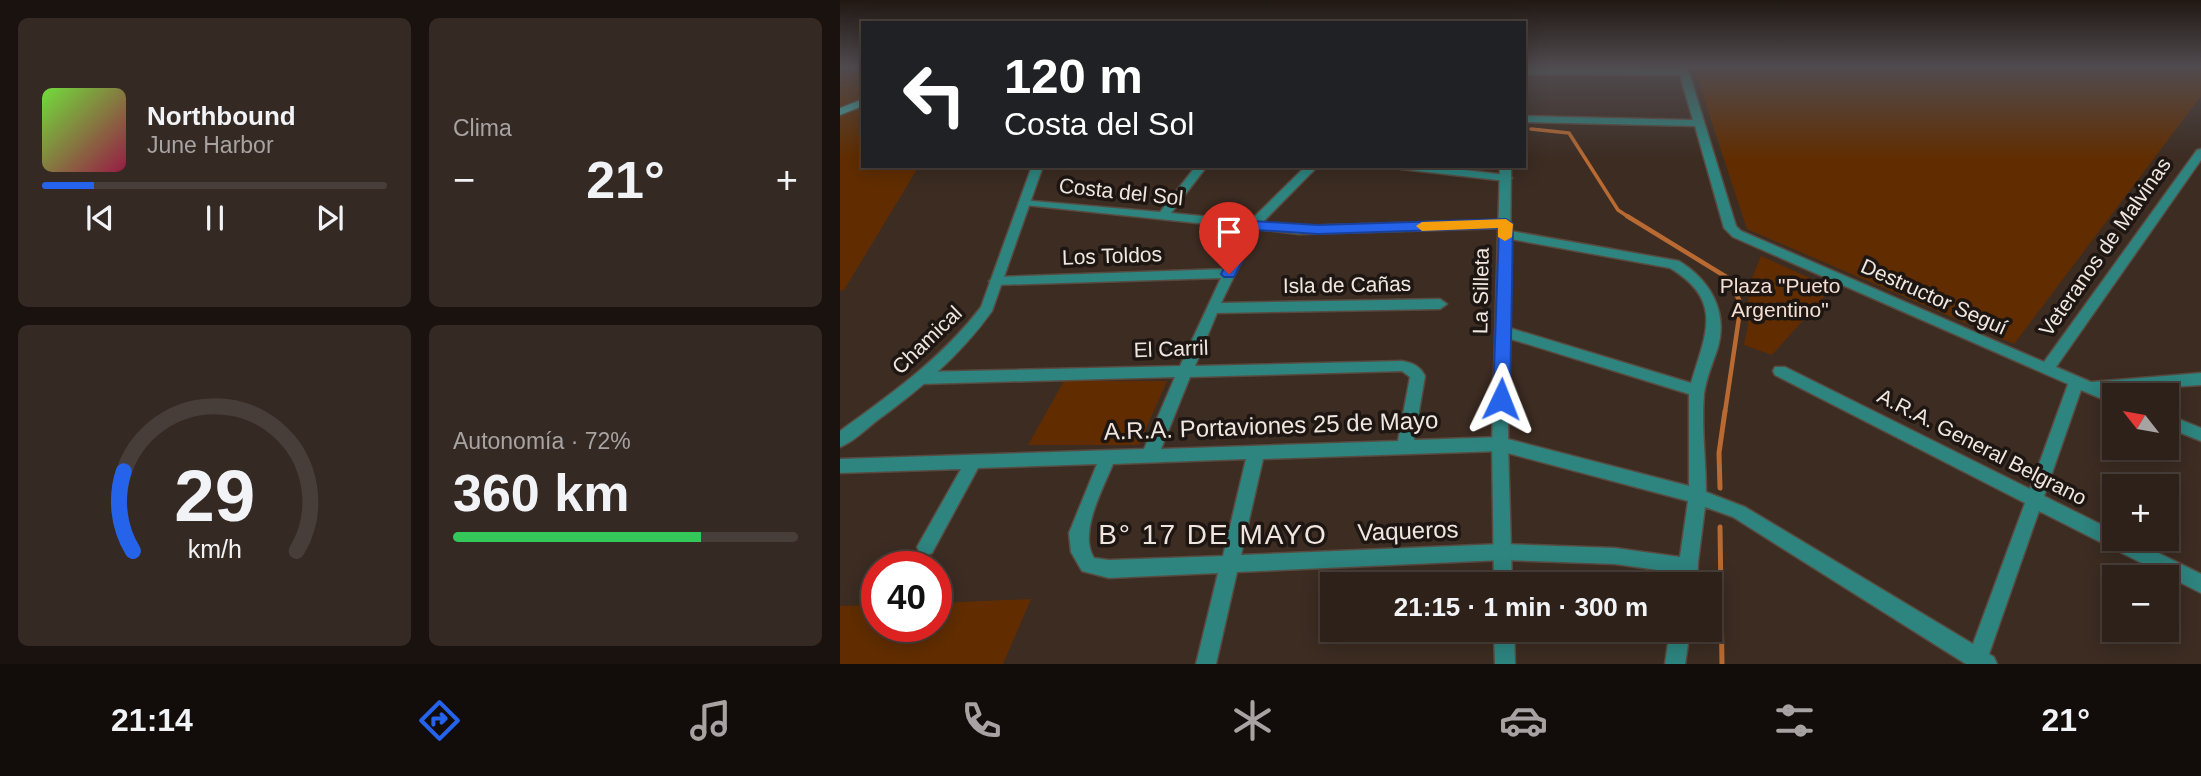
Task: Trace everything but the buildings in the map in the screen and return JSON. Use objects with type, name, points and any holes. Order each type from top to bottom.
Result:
[{"type":"main road","points":[[840,112],[861,103]]},
{"type":"main road","points":[[840,121],[861,112]]},
{"type":"street","points":[[1526,119],[1700,123],[1692,97]]},
{"type":"street","name":"Destructor Seguí","points":[[1700,123],[1730,228],[1737,234],[2102,393]]},
{"type":"street","name":"Veteranos de Malvinas","points":[[2047,369],[2201,152]]},
{"type":"street","name":"Chamical","points":[[840,440],[921,378],[974,327],[987,307],[1037,168]]},
{"type":"street","points":[[1163,216],[1200,168]]},
{"type":"street","points":[[1150,455],[1212,308],[1253,225],[1311,168]]},
{"type":"street","points":[[1436,168],[1506,172]]},
{"type":"street","name":"La Silleta","points":[[1503,572],[1500,444],[1506,172]]},
{"type":"street","name":"Costa del Sol","points":[[1025,202],[1318,230],[1505,229],[1674,264],[1690,273],[1714,317],[1713,335],[1697,391]]},
{"type":"street","name":"Los Toldos","points":[[996,281],[1229,274]]},
{"type":"street","name":"Isla de Cañas","points":[[1212,308],[1440,304]]},
{"type":"street","points":[[1503,331],[1697,391],[1698,496],[1687,572]]},
{"type":"street","name":"El Carril","points":[[921,378],[1402,366],[1411,368],[1418,376],[1405,448]]},
{"type":"street","name":"A.R.A. General Belgrano","points":[[1780,371],[2201,584]]},
{"type":"street","points":[[1980,662],[2035,499],[2082,384],[2201,380]]},
{"type":"street","points":[[2179,426],[2201,435]]},
{"type":"street","name":"A.R.A. Portaviones 25 de Mayo","points":[[840,466],[1500,444],[1698,496],[1739,512],[1980,662]]},
{"type":"street","points":[[1206,664],[1256,452]]},
{"type":"street","name":"Vaqueros","points":[[1108,456],[1078,533],[1080,552],[1088,565],[1109,569],[1502,552],[1615,556],[1676,572]]},
{"type":"street","points":[[926,547],[974,461]]},
{"type":"street","points":[[1504,642],[1505,664]]},
{"type":"street","points":[[1675,664],[1678,642]]},
{"type":"green space","points":[[840,97],[861,97],[861,168],[918,168],[844,290],[840,291]]},
{"type":"green space","points":[[1703,97],[2200,97],[2014,344],[1747,229]]},
{"type":"green space","name":"Plaza \"Pueto Argentino\"","points":[[1761,256],[1832,288],[1772,355],[1744,345],[1748,325],[1748,288]]},
{"type":"green space","points":[[1064,381],[1167,381],[1139,445],[1028,445]]},
{"type":"green space","points":[[1031,599],[1003,664],[840,664],[840,606],[861,605],[861,642],[952,642],[952,602]]},
{"type":"waterway","points":[[1531,129],[1569,133],[1618,210],[1627,216]]},
{"type":"waterway","points":[[1627,216],[1728,278],[1741,304],[1725,412]]},
{"type":"waterway","points":[[1720,488],[1719,453],[1725,411]]},
{"type":"waterway","points":[[1720,527],[1722,664]]},
{"type":"slow traffic","points":[[1422,226],[1506,224],[1505,237]]},
{"type":"district","name":"B° 17 DE MAYO","points":[[1213,534]]},
{"type":"route","points":[[1229,274],[1253,225],[1318,230],[1506,224],[1501,399]]}]
